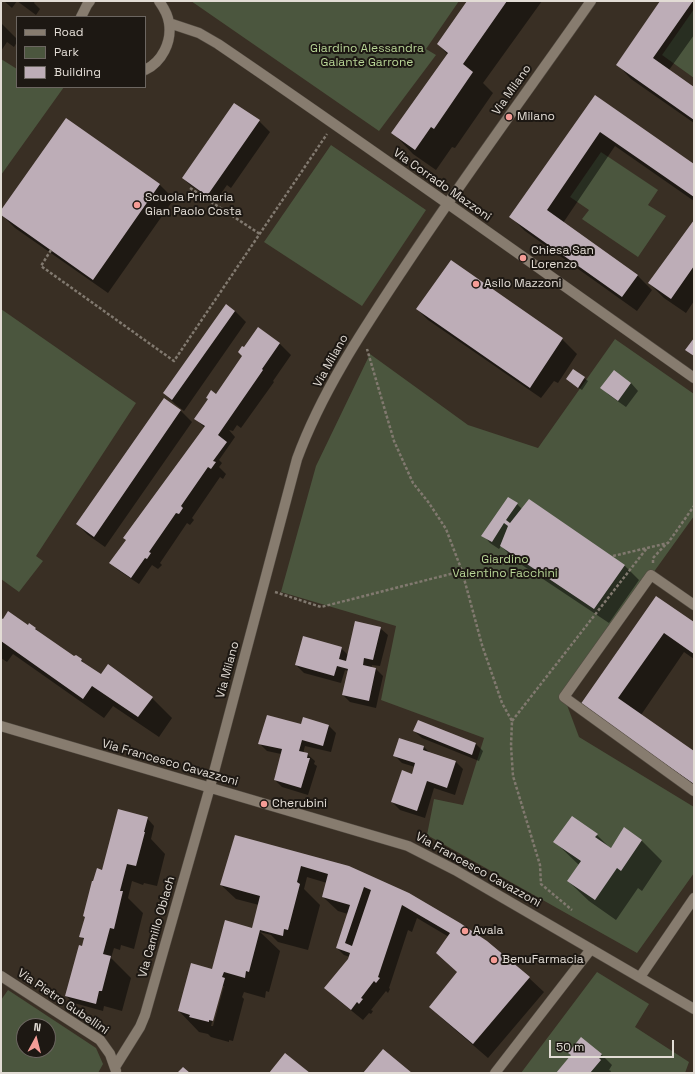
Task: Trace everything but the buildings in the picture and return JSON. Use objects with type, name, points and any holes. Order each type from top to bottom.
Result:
[{"type":"street","points":[[82,16],[90,1]]},
{"type":"street","points":[[146,69],[158,61],[165,49],[169,36],[170,23],[165,10],[159,1]]},
{"type":"street","name":"Via Milano","points":[[210,787],[297,459],[306,434],[362,331],[447,205],[591,1]]},
{"type":"street","name":"Via Corrado Mazzoni","points":[[170,23],[199,33],[218,44],[694,378]]},
{"type":"street","points":[[694,605],[651,575],[564,696],[694,792]]},
{"type":"street","name":"Via Francesco Cavazzoni","points":[[1,726],[408,846],[455,870],[694,1009]]},
{"type":"street","name":"Via Camillo Oblach","points":[[116,1070],[145,1015],[210,787]]},
{"type":"street","points":[[640,977],[694,898]]},
{"type":"street","points":[[495,1073],[591,949]]},
{"type":"street","name":"Via Pietro Gubellini","points":[[3,981],[100,1040],[110,1054],[116,1070]]},
{"type":"path","points":[[51,250],[41,266],[174,361],[334,124]]},
{"type":"path","points":[[190,188],[260,234]]},
{"type":"path","points":[[362,331],[394,441],[413,483],[429,503],[446,529],[462,571],[482,645],[502,703],[512,721],[511,746],[513,776],[540,865],[541,884],[572,910]]},
{"type":"path","points":[[651,575],[653,558],[668,543],[694,506]]},
{"type":"path","points":[[613,556],[668,543]]},
{"type":"path","points":[[512,721],[647,548]]},
{"type":"path","points":[[263,588],[321,607],[462,571]]},
{"type":"green space","name":"Giardino Alessandra Galante Garrone","points":[[191,1],[459,1],[426,49],[436,55],[379,131]]},
{"type":"green space","points":[[694,9],[694,78],[662,55]]},
{"type":"green space","points":[[1,59],[16,68],[16,88],[63,88],[1,175]]},
{"type":"green space","points":[[331,145],[426,210],[362,306],[264,242]]},
{"type":"green space","points":[[601,152],[658,190],[648,205],[666,216],[638,257],[582,219],[589,210],[570,197]]},
{"type":"green space","points":[[1,309],[136,403],[36,556],[43,561],[19,592],[1,579]]},
{"type":"green space","name":"Giardino Valentino Facchini","points":[[615,339],[694,394],[694,516],[564,697],[579,737],[694,807],[694,873],[637,953],[427,835],[434,799],[463,805],[484,738],[381,700],[396,626],[281,592],[316,466],[370,354],[468,425],[538,448]]},
{"type":"green space","points":[[597,972],[649,1004],[635,1027],[689,1062],[685,1073],[521,1073]]},
{"type":"green space","points":[[8,990],[50,1018],[16,1018],[16,1058],[56,1058],[56,1022],[96,1048],[103,1064],[98,1073],[1,1073],[1,1000]]},
{"type":"place","name":"Milano","points":[[509,117]]},
{"type":"place","name":"Scuola Primaria Gian Paolo Costa","points":[[137,205]]},
{"type":"place","name":"Chiesa San Lorenzo","points":[[523,258]]},
{"type":"place","name":"Asilo Mazzoni","points":[[476,284]]},
{"type":"place","name":"Cherubini","points":[[264,804]]},
{"type":"place","name":"Avala","points":[[465,931]]},
{"type":"place","name":"BenuFarmacia","points":[[494,960]]}]
